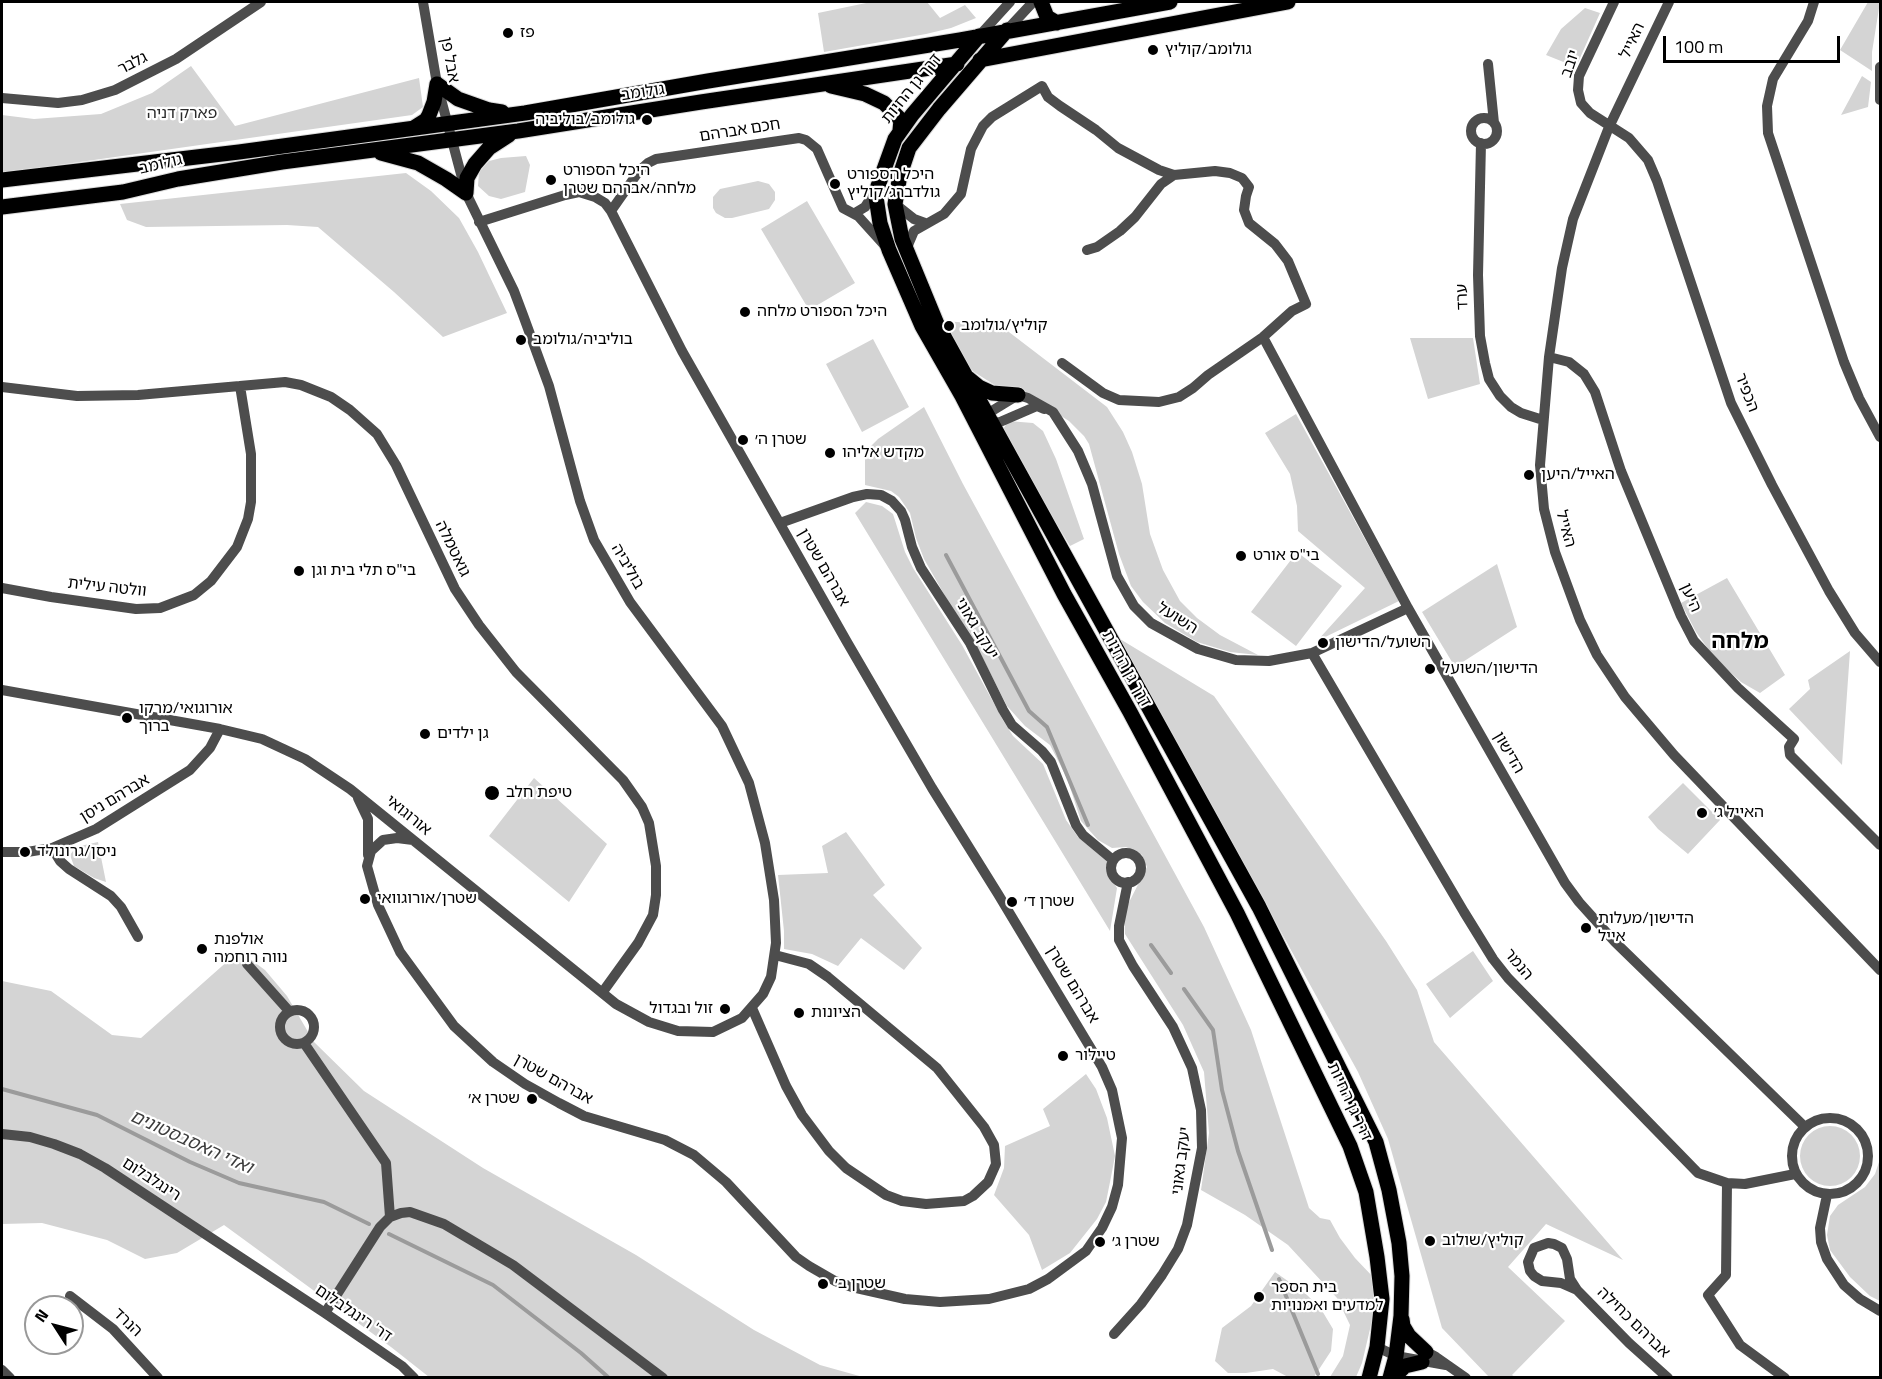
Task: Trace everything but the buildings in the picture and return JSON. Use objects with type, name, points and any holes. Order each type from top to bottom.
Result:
[{"type":"main road","points":[[1041,2],[1047,17],[1057,23]]},
{"type":"main road","name":"גולומב","points":[[2,180],[239,152],[525,113],[1170,2]]},
{"type":"main road","name":"גולומב","points":[[2,207],[123,192],[226,170],[518,131],[982,60],[1288,2]]},
{"type":"main road","name":"דרך גן החיות","points":[[1006,30],[924,126],[909,148],[900,174],[895,204],[899,227],[908,256],[937,324],[966,377],[1064,594],[1136,722],[1237,913],[1350,1146],[1366,1192],[1382,1299],[1377,1347],[1369,1377]]},
{"type":"main road","name":"דרך גן החיות","points":[[979,36],[900,130],[888,154],[878,186],[877,209],[889,250],[922,326],[962,396],[984,420],[1258,907],[1376,1142],[1389,1190],[1399,1243],[1402,1276],[1401,1316],[1392,1377]]},
{"type":"main road","points":[[414,128],[426,120],[429,115],[437,84],[453,96],[472,105],[489,110],[525,113]]},
{"type":"main road","points":[[819,84],[865,94],[884,103],[901,120],[900,130]]},
{"type":"main road","points":[[466,193],[467,178],[481,156],[498,141],[518,131]]},
{"type":"main road","points":[[369,150],[418,163],[466,193]]},
{"type":"main road","points":[[966,377],[992,393],[1018,395]]},
{"type":"main road","points":[[1392,1377],[1405,1366],[1424,1357],[1403,1326],[1401,1316]]},
{"type":"street","name":"גלבר","points":[[2,98],[58,103],[82,100],[115,90],[176,59],[261,2]]},
{"type":"street","name":"אבל פן","points":[[423,2],[437,84],[447,123]]},
{"type":"street","points":[[979,36],[1010,2]]},
{"type":"street","points":[[1006,30],[1033,2]]},
{"type":"street","name":"יובב","points":[[1610,127],[1590,113],[1581,103],[1578,90],[1579,76],[1614,2]]},
{"type":"street","name":"האייל","points":[[1670,2],[1610,127],[1573,219],[1562,268],[1549,357],[1540,465],[1544,509],[1565,581],[1580,620],[1597,656],[1624,697],[1674,755],[1881,970]]},
{"type":"street","points":[[1814,2],[1808,21],[1773,79],[1767,106],[1768,133],[1844,362],[1859,398],[1881,437]]},
{"type":"street","points":[[1488,64],[1497,132],[1494,139],[1486,143],[1481,143],[1472,135],[1474,123],[1485,118],[1494,123]]},
{"type":"street","points":[[1881,67],[1881,100]]},
{"type":"street","points":[[908,256],[908,245],[914,231],[944,214],[961,194],[971,149],[982,126],[992,117],[1042,86],[1048,97],[1118,148],[1159,170],[1174,175],[1215,171],[1242,177],[1250,187],[1244,210],[1249,224],[1275,244],[1288,261],[1306,304],[1292,311],[1263,338],[1179,397],[1158,402],[1119,400],[1103,393],[1062,363]]},
{"type":"street","name":"בוליביה","points":[[447,123],[466,193],[514,291],[549,386],[580,501],[594,540],[630,602],[722,726],[749,783],[767,852],[774,900],[776,943],[771,977],[763,994],[752,1008]]},
{"type":"street","name":"הכפיר","points":[[1610,127],[1629,138],[1648,160],[1661,192],[1731,403],[1829,591],[1855,633],[1881,662]]},
{"type":"street","name":"חכם אברהם","points":[[611,211],[639,171],[656,159],[792,138],[807,140],[817,149],[840,204],[847,211],[855,213],[889,250]]},
{"type":"street","name":"ערד","points":[[1481,143],[1478,275],[1480,336],[1485,363],[1489,379],[1500,396],[1511,407],[1543,420]]},
{"type":"street","points":[[1087,250],[1097,247],[1120,231],[1135,217],[1161,184],[1174,175]]},
{"type":"street","points":[[855,213],[865,207],[878,186]]},
{"type":"street","name":"אברהם שטרן","points":[[357,795],[368,819],[367,866],[378,905],[400,952],[454,1026],[493,1062],[525,1084],[584,1116],[664,1140],[694,1155],[726,1182],[796,1257],[809,1266],[836,1281],[905,1299],[961,1302],[989,1299],[1029,1289],[1071,1263],[1086,1251],[1102,1228],[1112,1207],[1118,1185],[1122,1138],[1112,1090],[1089,1042],[932,788],[682,351],[611,211],[595,197],[579,192],[479,222]]},
{"type":"street","points":[[895,204],[914,219],[925,223]]},
{"type":"street","name":"הדישון","points":[[1263,338],[1408,608],[1565,883],[1615,942],[1805,1127]]},
{"type":"street","name":"היען","points":[[1549,357],[1569,362],[1584,374],[1594,392],[1617,453],[1621,471],[1681,616],[1694,641],[1724,674],[1794,740],[1789,747],[1790,755],[1881,845]]},
{"type":"street","name":"גואטמלה","points":[[2,387],[77,396],[138,395],[285,382],[318,391],[350,410],[377,434],[396,465],[455,589],[483,631],[516,672],[623,780],[642,807],[651,831],[656,866],[656,895],[652,915],[638,943],[603,993]]},
{"type":"street","name":"וולטה עילית","points":[[2,588],[136,609],[160,608],[194,595],[211,581],[237,547],[248,519],[251,502],[251,454],[240,386]]},
{"type":"street","points":[[984,420],[1018,395]]},
{"type":"street","name":"השועל","points":[[1018,395],[1053,412],[1078,451],[1092,484],[1117,576],[1134,606],[1151,623],[1216,656],[1236,660],[1269,661],[1312,653],[1408,608]]},
{"type":"street","points":[[984,420],[1011,418],[1037,406],[1053,412]]},
{"type":"street","name":"יעקב גאוני","points":[[780,523],[867,494],[881,495],[892,501],[905,520],[912,547],[921,568],[970,643],[1012,725],[1051,762],[1076,825],[1083,835],[1113,860]]},
{"type":"street","name":"הנמר","points":[[1312,653],[1464,912],[1503,972],[1698,1173],[1727,1183],[1745,1184],[1795,1174]]},
{"type":"street","name":"אורוגואי","points":[[2,690],[220,729],[262,739],[312,763],[357,795],[616,1004],[650,1022],[678,1031],[695,1032],[713,1032],[730,1025],[752,1008]]},
{"type":"street","name":"אברהם ניסן","points":[[2,852],[27,852],[52,848],[96,830],[190,770],[210,748],[220,729]]},
{"type":"street","points":[[367,866],[372,851],[383,840],[397,838],[413,840]]},
{"type":"street","points":[[52,848],[60,861],[111,896],[121,907],[138,937]]},
{"type":"street","points":[[1124,853],[1136,856],[1140,873],[1133,881],[1118,881],[1111,870],[1113,860],[1119,854],[1124,853]]},
{"type":"street","name":"יעקב גאוני","points":[[1114,1334],[1141,1304],[1178,1249],[1187,1225],[1202,1148],[1202,1110],[1192,1068],[1173,1027],[1133,966],[1119,940],[1121,910],[1128,882]]},
{"type":"street","points":[[752,1008],[777,1067],[802,1115],[829,1151],[846,1168],[886,1195],[902,1201],[926,1204],[964,1201],[973,1196],[987,1182],[996,1164],[994,1145],[984,1127],[937,1068],[828,977],[809,964],[775,955]]},
{"type":"street","points":[[247,964],[289,1011]]},
{"type":"street","points":[[289,1011],[301,1011],[311,1017],[314,1029],[309,1040],[299,1045],[288,1043],[279,1029],[281,1019],[289,1011]]},
{"type":"street","points":[[304,1043],[386,1163],[390,1217]]},
{"type":"street","points":[[1825,1118],[1840,1119],[1852,1125],[1863,1136],[1867,1148],[1867,1166],[1861,1179],[1851,1188],[1827,1195],[1811,1190],[1801,1182],[1795,1174],[1791,1161],[1794,1142],[1805,1127],[1825,1118]]},
{"type":"street","name":"רינגלבלום","points":[[2,1134],[30,1137],[80,1154],[120,1177],[273,1278]]},
{"type":"street","points":[[1727,1183],[1726,1275],[1708,1295],[1740,1345],[1785,1377]]},
{"type":"street","points":[[1827,1195],[1820,1228],[1821,1242],[1827,1259],[1844,1285],[1860,1299],[1881,1311]]},
{"type":"street","points":[[325,1313],[373,1237],[390,1217],[401,1213],[421,1215],[444,1224],[513,1265],[663,1377]]},
{"type":"street","points":[[1548,1243],[1562,1248],[1567,1259],[1570,1279],[1577,1290],[1561,1283],[1542,1281],[1534,1276],[1528,1262],[1534,1248],[1548,1243]]},
{"type":"street","name":"דר' רינגלבלום","points":[[273,1278],[402,1366],[414,1377]]},
{"type":"street","name":"אברהם כחילה","points":[[1577,1290],[1624,1338],[1668,1377]]},
{"type":"street","name":"הנרד","points":[[84,1307],[113,1329],[158,1377]]},
{"type":"street","points":[[1377,1347],[1397,1349],[1424,1357],[1446,1365],[1466,1377]]},
{"type":"street","points":[[2,1370],[10,1377]]},
{"type":"green space","points":[[871,2],[927,2],[940,18],[965,5],[976,18],[951,28],[926,34],[824,52],[818,13]]},
{"type":"green space","points":[[1868,2],[1880,2],[1872,52],[1872,71],[1840,50]]},
{"type":"green space","points":[[1585,8],[1600,13],[1576,67],[1546,55],[1561,29]]},
{"type":"green space","name":"פארק דניה","points":[[191,66],[235,126],[419,78],[423,107],[412,115],[2,173],[2,115],[34,119],[101,114],[152,93]]},
{"type":"green space","points":[[1862,76],[1871,82],[1868,107],[1841,115]]},
{"type":"green space","points":[[526,156],[530,165],[525,192],[501,199],[489,196],[478,186],[479,172],[489,161]]},
{"type":"green space","points":[[406,173],[431,191],[459,218],[507,313],[443,337],[318,227],[287,225],[146,227],[127,220],[120,204]]},
{"type":"green space","points":[[758,181],[769,184],[775,192],[775,200],[769,209],[732,218],[725,218],[716,213],[713,208],[713,197],[720,189]]},
{"type":"green space","points":[[807,201],[855,283],[809,310],[761,229]]},
{"type":"green space","points":[[942,321],[987,324],[1005,329],[1107,407],[1123,432],[1132,452],[1142,484],[1150,534],[1163,570],[1180,601],[1197,618],[1220,635],[1258,655],[1230,652],[1197,642],[1165,623],[1143,602],[1131,586],[1119,554],[1089,444],[1084,436],[1058,414],[1001,389],[974,372],[960,359]]},
{"type":"green space","points":[[1410,338],[1473,338],[1480,384],[1428,399]]},
{"type":"green space","points":[[873,339],[909,407],[862,432],[826,364]]},
{"type":"green space","points":[[924,407],[963,484],[1204,927],[1251,1030],[1309,1208],[1320,1218],[1330,1220],[1355,1258],[1374,1278],[1375,1308],[1362,1363],[1356,1377],[1330,1377],[1343,1356],[1350,1325],[1337,1298],[1288,1245],[1245,1215],[1201,1190],[1209,1133],[1204,1072],[1183,1025],[1125,934],[1124,912],[1147,867],[1142,855],[1126,847],[1112,848],[1098,840],[1081,821],[1067,778],[1050,745],[1025,726],[1007,706],[980,653],[924,559],[910,513],[899,497],[891,491],[865,485],[865,452],[878,439]]},
{"type":"green space","points":[[1296,414],[1399,601],[1317,641],[1365,588],[1298,531],[1297,506],[1290,474],[1265,433]]},
{"type":"green space","points":[[1008,421],[1033,423],[1043,431],[1056,459],[1084,539],[1070,546],[1001,433]]},
{"type":"green space","points":[[866,502],[882,506],[893,514],[905,552],[913,568],[962,645],[1003,720],[1013,736],[1043,764],[1066,820],[1078,837],[1107,861],[1106,872],[1117,888],[1110,931],[855,513]]},
{"type":"green space","points":[[1297,552],[1342,586],[1296,646],[1251,612]]},
{"type":"green space","points":[[1497,564],[1517,627],[1455,667],[1422,612]]},
{"type":"green space","points":[[1727,578],[1785,675],[1760,693],[1741,682],[1714,657],[1696,632],[1681,603]]},
{"type":"green space","points":[[1120,639],[1214,696],[1386,941],[1417,990],[1434,1042],[1623,1260],[1546,1224],[1508,1267],[1565,1321],[1512,1375],[1515,1377],[1489,1377],[1442,1328],[1388,1139],[1358,1072]]},
{"type":"green space","points":[[1850,651],[1842,765],[1789,709],[1810,689],[1808,680]]},
{"type":"green space","points":[[534,778],[607,844],[569,902],[489,836]]},
{"type":"green space","points":[[1683,783],[1720,820],[1688,854],[1658,829],[1648,817]]},
{"type":"green space","points":[[846,832],[885,885],[873,895],[922,948],[904,970],[861,938],[838,966],[812,954],[784,949],[778,875],[828,873],[822,846]]},
{"type":"green space","points":[[98,842],[106,882],[74,866],[70,855],[76,847]]},
{"type":"green space","points":[[239,951],[265,970],[287,996],[314,1042],[364,1091],[483,1168],[636,1255],[754,1330],[820,1365],[863,1377],[429,1377],[224,1225],[177,1253],[145,1259],[107,1240],[42,1223],[2,1224],[2,981],[51,991],[112,1035],[141,1038]]},
{"type":"green space","points":[[1473,951],[1493,981],[1450,1018],[1426,984]]},
{"type":"green space","points":[[1086,1074],[1096,1089],[1107,1118],[1115,1156],[1106,1202],[1097,1219],[1070,1253],[1042,1270],[1029,1235],[994,1195],[1004,1168],[1005,1146],[1050,1126],[1043,1109]]},
{"type":"green space","points":[[1830,1126],[1851,1135],[1860,1156],[1851,1177],[1830,1186],[1809,1177],[1800,1156],[1809,1135]]},
{"type":"green space","points":[[1880,1159],[1880,1301],[1870,1296],[1850,1277],[1830,1250],[1827,1235],[1830,1216],[1838,1205],[1865,1187],[1875,1174]]},
{"type":"green space","points":[[1275,1272],[1305,1293],[1321,1309],[1333,1329],[1331,1351],[1314,1377],[1288,1377],[1273,1369],[1228,1373],[1215,1361],[1222,1328],[1251,1306]]},
{"type":"waterway","points":[[946,555],[1029,711],[1047,727],[1088,825]]},
{"type":"waterway","points":[[1151,945],[1171,973]]},
{"type":"waterway","points":[[1184,989],[1213,1030],[1222,1090],[1238,1151],[1272,1250]]},
{"type":"waterway","name":"ואדי האסבסטונים","points":[[2,1089],[97,1115],[190,1162],[239,1183],[324,1202],[369,1224]]},
{"type":"waterway","name":"ואדי האסבסטונים","points":[[389,1234],[493,1285],[581,1353],[609,1378]]},
{"type":"waterway","points":[[1279,1279],[1318,1374]]},
{"type":"place","name":"פז","points":[[508,33]]},
{"type":"place","name":"גולומב/קוליץ","points":[[1153,50]]},
{"type":"place","name":"גולומב/בוליביה","points":[[647,120]]},
{"type":"place","name":"היכל הספורט מלחה/אברהם שטרן","points":[[551,180]]},
{"type":"place","name":"היכל הספורט גולדברג/קוליץ","points":[[835,184]]},
{"type":"place","name":"היכל הספורט מלחה","points":[[745,312]]},
{"type":"place","name":"קוליץ/גולומב","points":[[949,326]]},
{"type":"place","name":"בוליביה/גולומב","points":[[521,340]]},
{"type":"place","name":"שטרן ה׳","points":[[743,440]]},
{"type":"place","name":"מקדש אליהו","points":[[830,453]]},
{"type":"place","name":"האייל/היען","points":[[1529,475]]},
{"type":"place","name":"בי\"ס אורט","points":[[1241,556]]},
{"type":"place","name":"בי\"ס תלי בית וגן","points":[[299,571]]},
{"type":"place","name":"השועל/הדישון","points":[[1323,643]]},
{"type":"place","name":"הדישון/השועל","points":[[1430,669]]},
{"type":"place","name":"אורוגואי/מרקו ברוך","points":[[127,718]]},
{"type":"place","name":"גן ילדים","points":[[425,734]]},
{"type":"place","name":"טיפת חלב","points":[[492,793]]},
{"type":"place","name":"האייל ג׳","points":[[1702,813]]},
{"type":"place","name":"ניסן/גרונולד","points":[[25,852]]},
{"type":"place","name":"שטרן/אורוגוואי","points":[[365,899]]},
{"type":"place","name":"שטרן ד׳","points":[[1012,902]]},
{"type":"place","name":"הדישון/מעלות אייל","points":[[1586,928]]},
{"type":"place","name":"אולפנת נווה רוחמה","points":[[202,949]]},
{"type":"place","name":"זול ובגדול","points":[[725,1009]]},
{"type":"place","name":"הציונות","points":[[799,1013]]},
{"type":"place","name":"טיילור","points":[[1063,1056]]},
{"type":"place","name":"שטרן א׳","points":[[532,1099]]},
{"type":"place","name":"קוליץ/שולוב","points":[[1430,1241]]},
{"type":"place","name":"שטרן ג׳","points":[[1100,1242]]},
{"type":"place","name":"שטרן ב׳","points":[[823,1284]]},
{"type":"place","name":"בית הספר למדעים ואמנויות","points":[[1259,1297]]},
{"type":"district","name":"מלחה","points":[[1740,643]]}]
